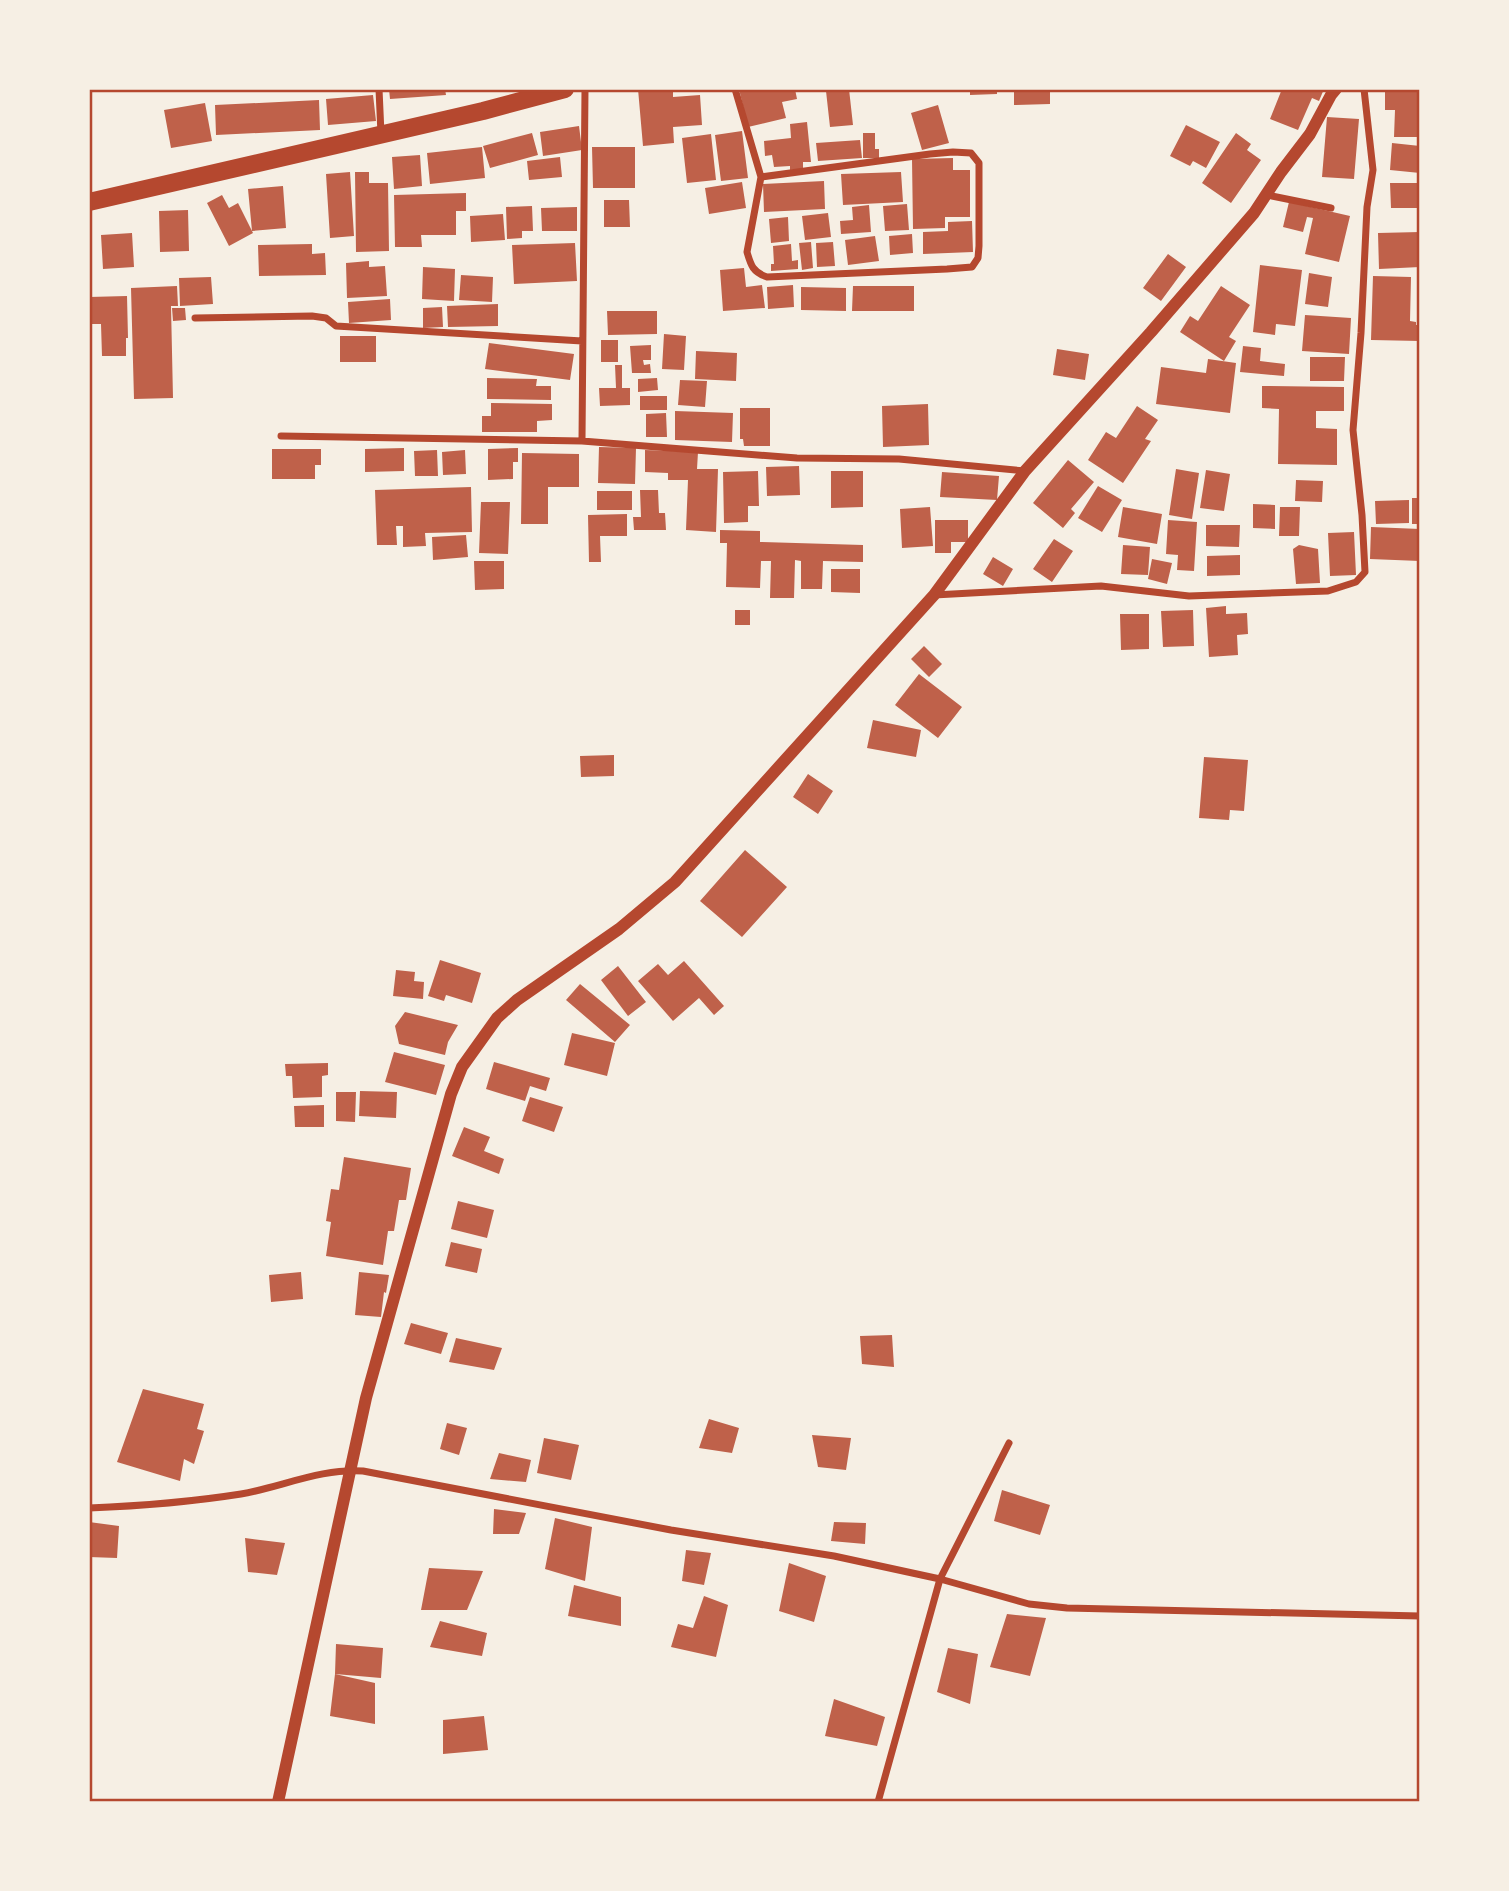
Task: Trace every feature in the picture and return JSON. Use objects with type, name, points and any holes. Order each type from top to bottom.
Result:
[{"type":"highway","points":[[89,202],[483,111],[565,89]]},
{"type":"street","points":[[379,89],[381,135]]},
{"type":"street","points":[[582,441],[586,89]]},
{"type":"street","points":[[735,89],[761,177],[747,252],[750,264],[757,273],[767,277],[947,269],[972,267],[978,258],[979,163],[971,153],[930,154],[761,177]]},
{"type":"street","points":[[278,1802],[366,1398],[451,1094],[462,1067],[497,1018],[517,1000],[620,929],[675,881],[934,595],[1024,471],[1254,214],[1310,134],[1336,89]]},
{"type":"street","points":[[934,595],[1101,586],[1189,596],[1328,591],[1356,582],[1365,572],[1353,430],[1367,208],[1373,170],[1364,89]]},
{"type":"street","points":[[1267,195],[1331,208]]},
{"type":"street","points":[[195,318],[312,316],[326,318],[336,326],[582,341]]},
{"type":"street","points":[[281,436],[582,441],[797,458],[899,459],[1024,471]]},
{"type":"street","points":[[878,1802],[940,1579],[1009,1443]]},
{"type":"street","points":[[89,1508],[158,1505],[242,1494],[350,1470],[671,1530],[834,1556],[940,1579],[1029,1604],[1056,1608],[1420,1616]]},
{"type":"building","points":[[389,89],[445,89],[446,95],[390,99]]},
{"type":"building","points":[[638,89],[673,89],[673,97],[700,95],[702,125],[673,127],[674,143],[643,146]]},
{"type":"building","points":[[739,89],[795,89],[797,99],[782,102],[786,118],[748,127]]},
{"type":"building","points":[[849,89],[853,125],[830,127],[826,91]]},
{"type":"building","points":[[970,89],[997,89],[997,94],[970,95]]},
{"type":"building","points":[[1014,89],[1050,89],[1050,104],[1014,105]]},
{"type":"building","points":[[1282,89],[1324,89],[1319,101],[1312,98],[1298,130],[1270,119]]},
{"type":"building","points":[[1385,89],[1420,89],[1420,137],[1394,137],[1395,110],[1385,110]]},
{"type":"building","points":[[373,95],[376,121],[328,125],[326,99]]},
{"type":"building","points":[[319,100],[320,130],[216,135],[215,105]]},
{"type":"building","points":[[205,103],[212,141],[171,148],[164,110]]},
{"type":"building","points":[[938,105],[949,143],[922,150],[911,113]]},
{"type":"building","points":[[1327,117],[1359,119],[1354,179],[1322,177]]},
{"type":"building","points":[[807,122],[811,162],[803,162],[803,169],[774,167],[772,155],[765,156],[764,141],[791,138],[790,124]]},
{"type":"building","points":[[1186,125],[1220,142],[1206,168],[1193,161],[1190,166],[1170,156]]},
{"type":"building","points":[[579,126],[582,150],[543,156],[540,132]]},
{"type":"building","points":[[742,131],[748,178],[721,181],[715,135]]},
{"type":"building","points":[[532,133],[538,155],[490,168],[483,146]]},
{"type":"building","points":[[863,133],[875,133],[875,149],[879,149],[879,158],[863,158]]},
{"type":"building","points":[[1236,133],[1251,144],[1247,150],[1261,160],[1231,203],[1202,183]]},
{"type":"building","points":[[711,134],[716,180],[687,183],[682,138]]},
{"type":"building","points":[[860,140],[862,158],[818,161],[816,143]]},
{"type":"building","points":[[1392,143],[1420,146],[1420,173],[1390,170]]},
{"type":"building","points":[[482,147],[485,178],[430,184],[427,153]]},
{"type":"building","points":[[592,147],[635,147],[635,188],[593,188]]},
{"type":"building","points":[[420,155],[422,186],[394,189],[392,157]]},
{"type":"building","points":[[560,157],[562,177],[529,180],[527,161]]},
{"type":"building","points":[[953,158],[953,170],[970,170],[970,217],[945,217],[945,228],[913,229],[912,159]]},
{"type":"building","points":[[350,172],[354,236],[330,238],[326,174]]},
{"type":"building","points":[[355,172],[369,172],[369,183],[388,183],[389,251],[356,252]]},
{"type":"building","points":[[901,172],[903,202],[843,205],[841,174]]},
{"type":"building","points":[[824,181],[825,209],[764,212],[763,184]]},
{"type":"building","points":[[742,182],[746,208],[709,214],[705,188]]},
{"type":"building","points":[[1390,183],[1420,183],[1420,208],[1391,208]]},
{"type":"building","points":[[283,186],[286,228],[252,231],[248,189]]},
{"type":"building","points":[[466,193],[466,211],[456,211],[456,235],[421,235],[422,247],[395,247],[394,195]]},
{"type":"building","points":[[222,195],[229,208],[238,203],[253,233],[229,246],[207,203]]},
{"type":"building","points":[[604,200],[629,200],[630,227],[604,227]]},
{"type":"building","points":[[1289,202],[1350,216],[1339,262],[1305,254],[1313,218],[1307,217],[1303,232],[1283,227]]},
{"type":"building","points":[[907,204],[909,230],[885,231],[883,206]]},
{"type":"building","points":[[869,205],[871,232],[841,234],[840,221],[853,220],[852,207]]},
{"type":"building","points":[[532,206],[533,231],[522,231],[522,238],[507,239],[506,207]]},
{"type":"building","points":[[577,207],[577,231],[542,231],[541,208]]},
{"type":"building","points":[[188,210],[189,251],[160,252],[159,211]]},
{"type":"building","points":[[828,213],[831,237],[805,240],[802,216]]},
{"type":"building","points":[[503,214],[505,240],[471,242],[470,216]]},
{"type":"building","points":[[788,217],[789,241],[771,243],[769,219]]},
{"type":"building","points":[[972,221],[973,252],[923,254],[923,232],[948,231],[948,222]]},
{"type":"building","points":[[1420,232],[1420,267],[1379,269],[1378,233]]},
{"type":"building","points":[[132,233],[134,267],[103,269],[101,235]]},
{"type":"building","points":[[912,234],[913,253],[890,255],[889,236]]},
{"type":"building","points":[[875,236],[879,261],[848,265],[845,240]]},
{"type":"building","points":[[811,242],[813,268],[802,270],[799,243]]},
{"type":"building","points":[[833,242],[835,266],[817,267],[816,243]]},
{"type":"building","points":[[575,243],[577,281],[514,284],[512,245]]},
{"type":"building","points":[[312,244],[312,254],[325,253],[326,275],[259,276],[258,245]]},
{"type":"building","points":[[791,244],[792,261],[798,260],[798,269],[771,271],[771,264],[774,264],[773,246]]},
{"type":"building","points":[[1168,254],[1186,267],[1161,301],[1143,288]]},
{"type":"building","points":[[369,261],[369,267],[385,266],[387,296],[347,298],[346,263]]},
{"type":"building","points":[[1260,265],[1302,270],[1295,326],[1276,324],[1275,335],[1253,332]]},
{"type":"building","points":[[423,267],[455,269],[454,301],[422,299]]},
{"type":"building","points":[[744,268],[746,287],[762,285],[765,308],[723,311],[720,270]]},
{"type":"building","points":[[1309,273],[1332,277],[1328,307],[1305,304]]},
{"type":"building","points":[[461,275],[493,277],[492,302],[459,300]]},
{"type":"building","points":[[1373,276],[1411,277],[1410,321],[1420,325],[1420,341],[1371,340]]},
{"type":"building","points":[[211,277],[213,304],[180,306],[179,278]]},
{"type":"building","points":[[793,285],[794,307],[768,309],[767,287]]},
{"type":"building","points":[[177,286],[178,306],[171,306],[173,398],[134,399],[131,288]]},
{"type":"building","points":[[853,286],[914,286],[914,311],[852,311]]},
{"type":"building","points":[[1221,286],[1250,305],[1229,337],[1236,341],[1224,361],[1180,332],[1190,316],[1198,321]]},
{"type":"building","points":[[801,287],[846,288],[846,311],[801,310]]},
{"type":"building","points":[[127,296],[126,356],[102,356],[101,324],[89,324],[89,297]]},
{"type":"building","points":[[390,299],[391,320],[349,323],[348,302]]},
{"type":"building","points":[[498,304],[498,326],[448,327],[447,306]]},
{"type":"building","points":[[442,307],[443,327],[423,328],[423,308]]},
{"type":"building","points":[[172,308],[185,308],[186,320],[173,321]]},
{"type":"building","points":[[607,311],[657,311],[657,334],[608,335]]},
{"type":"building","points":[[1305,315],[1351,318],[1349,354],[1302,351]]},
{"type":"building","points":[[664,334],[686,336],[684,370],[662,369]]},
{"type":"building","points":[[340,336],[376,336],[376,362],[340,362]]},
{"type":"building","points":[[601,340],[618,340],[618,362],[601,362]]},
{"type":"building","points":[[489,343],[574,354],[570,380],[485,369]]},
{"type":"building","points":[[651,345],[651,360],[643,360],[644,365],[650,364],[651,373],[632,373],[630,346]]},
{"type":"building","points":[[1243,346],[1261,348],[1260,361],[1285,364],[1284,376],[1240,372]]},
{"type":"building","points":[[1057,349],[1089,354],[1085,380],[1053,375]]},
{"type":"building","points":[[696,351],[737,353],[736,381],[695,379]]},
{"type":"building","points":[[1310,357],[1345,357],[1344,381],[1310,381]]},
{"type":"building","points":[[1208,359],[1236,363],[1230,413],[1156,404],[1161,367],[1206,373]]},
{"type":"building","points":[[615,365],[622,365],[622,388],[630,388],[630,405],[600,406],[599,388],[616,388]]},
{"type":"building","points":[[487,378],[537,379],[536,386],[551,386],[551,400],[487,399]]},
{"type":"building","points":[[657,378],[658,390],[638,392],[638,379]]},
{"type":"building","points":[[680,380],[707,381],[705,407],[678,405]]},
{"type":"building","points":[[1262,386],[1344,387],[1344,411],[1316,411],[1316,428],[1337,429],[1337,465],[1278,464],[1279,409],[1262,408]]},
{"type":"building","points":[[640,396],[667,396],[667,410],[640,410]]},
{"type":"building","points":[[491,403],[552,404],[552,420],[537,421],[537,432],[482,432],[482,416],[491,416]]},
{"type":"building","points":[[928,404],[929,445],[883,447],[882,406]]},
{"type":"building","points":[[1137,406],[1158,420],[1145,439],[1151,441],[1123,483],[1088,460],[1106,432],[1116,438]]},
{"type":"building","points":[[740,408],[770,408],[770,446],[744,446],[743,439],[740,439]]},
{"type":"building","points":[[675,411],[733,413],[732,442],[675,440]]},
{"type":"building","points":[[666,413],[667,437],[646,437],[646,414]]},
{"type":"building","points":[[599,447],[636,448],[635,484],[598,483]]},
{"type":"building","points":[[404,448],[404,471],[365,472],[365,449]]},
{"type":"building","points":[[518,448],[518,462],[513,462],[513,479],[488,480],[488,449]]},
{"type":"building","points":[[272,449],[321,449],[321,465],[315,465],[315,479],[272,479]]},
{"type":"building","points":[[437,450],[438,476],[415,476],[414,451]]},
{"type":"building","points":[[465,450],[466,474],[443,475],[442,452]]},
{"type":"building","points":[[645,450],[698,452],[697,469],[718,469],[716,532],[686,530],[688,480],[668,480],[668,473],[645,472]]},
{"type":"building","points":[[522,453],[579,454],[579,487],[548,487],[548,524],[521,524]]},
{"type":"building","points":[[1068,460],[1094,482],[1071,509],[1075,513],[1063,528],[1033,503]]},
{"type":"building","points":[[799,466],[800,495],[767,496],[766,467]]},
{"type":"building","points":[[1176,469],[1199,473],[1192,519],[1169,515]]},
{"type":"building","points":[[1206,470],[1230,474],[1224,511],[1200,508]]},
{"type":"building","points":[[758,471],[759,506],[748,506],[748,522],[724,523],[723,472]]},
{"type":"building","points":[[831,471],[863,471],[863,507],[831,508]]},
{"type":"building","points":[[942,472],[999,476],[997,500],[940,497]]},
{"type":"building","points":[[1296,480],[1323,481],[1322,502],[1295,501]]},
{"type":"building","points":[[1098,486],[1122,500],[1102,532],[1078,518]]},
{"type":"building","points":[[471,487],[472,532],[425,533],[426,546],[403,547],[403,526],[396,526],[397,545],[377,545],[375,490]]},
{"type":"building","points":[[640,490],[658,490],[659,513],[665,513],[666,530],[634,530],[633,517],[641,517]]},
{"type":"building","points":[[597,491],[632,491],[632,510],[597,510]]},
{"type":"building","points":[[1412,498],[1420,498],[1420,524],[1412,524]]},
{"type":"building","points":[[1409,500],[1409,523],[1376,524],[1375,501]]},
{"type":"building","points":[[481,502],[510,502],[508,554],[479,553]]},
{"type":"building","points":[[1253,504],[1275,505],[1275,529],[1253,528]]},
{"type":"building","points":[[930,507],[933,546],[902,548],[900,509]]},
{"type":"building","points":[[1123,507],[1162,514],[1157,544],[1118,537]]},
{"type":"building","points":[[1280,507],[1300,507],[1299,536],[1279,536]]},
{"type":"building","points":[[627,514],[627,536],[600,536],[601,562],[589,562],[588,515]]},
{"type":"building","points":[[935,520],[968,520],[968,542],[951,542],[951,553],[935,553]]},
{"type":"building","points":[[1168,520],[1197,522],[1194,571],[1177,570],[1178,555],[1166,554]]},
{"type":"building","points":[[1206,525],[1240,525],[1239,547],[1206,546]]},
{"type":"building","points":[[1371,527],[1420,529],[1420,561],[1370,559]]},
{"type":"building","points":[[720,530],[760,531],[760,542],[863,545],[863,562],[823,561],[822,589],[801,589],[801,561],[795,560],[794,598],[770,598],[771,561],[761,561],[760,588],[726,587],[727,543],[720,543]]},
{"type":"building","points":[[1354,532],[1356,575],[1330,576],[1328,533]]},
{"type":"building","points":[[466,535],[468,557],[433,560],[432,537]]},
{"type":"building","points":[[1054,539],[1073,551],[1052,582],[1033,569]]},
{"type":"building","points":[[1123,545],[1150,547],[1148,575],[1121,574]]},
{"type":"building","points":[[1299,545],[1318,549],[1320,583],[1296,584],[1293,549]]},
{"type":"building","points":[[1240,555],[1240,575],[1207,576],[1207,556]]},
{"type":"building","points":[[993,557],[1013,569],[1003,586],[983,574]]},
{"type":"building","points":[[1152,559],[1172,563],[1167,584],[1148,579]]},
{"type":"building","points":[[474,561],[504,561],[504,589],[475,590]]},
{"type":"building","points":[[831,569],[860,569],[860,593],[831,592]]},
{"type":"building","points":[[1226,606],[1226,614],[1247,613],[1248,634],[1237,635],[1238,655],[1209,657],[1206,608]]},
{"type":"building","points":[[735,610],[750,610],[750,625],[735,625]]},
{"type":"building","points":[[1193,610],[1194,646],[1163,647],[1161,611]]},
{"type":"building","points":[[1120,614],[1149,614],[1149,649],[1121,650]]},
{"type":"building","points":[[924,646],[942,664],[929,677],[911,659]]},
{"type":"building","points":[[919,674],[962,707],[938,738],[895,705]]},
{"type":"building","points":[[873,720],[921,730],[916,757],[867,748]]},
{"type":"building","points":[[614,755],[614,776],[581,777],[580,756]]},
{"type":"building","points":[[1204,757],[1248,760],[1244,811],[1230,810],[1229,820],[1199,818]]},
{"type":"building","points":[[808,774],[833,791],[818,814],[793,797]]},
{"type":"building","points":[[745,850],[787,887],[742,937],[700,901]]},
{"type":"building","points":[[440,960],[481,973],[472,1003],[446,995],[444,1001],[428,996]]},
{"type":"building","points":[[684,961],[724,1006],[714,1015],[699,998],[673,1021],[638,981],[658,964],[668,975]]},
{"type":"building","points":[[618,966],[646,1002],[628,1016],[601,980]]},
{"type":"building","points":[[396,970],[415,972],[414,981],[424,982],[423,999],[393,996]]},
{"type":"building","points":[[580,984],[630,1025],[615,1042],[566,1000]]},
{"type":"building","points":[[405,1012],[458,1025],[448,1042],[445,1055],[399,1044],[395,1026]]},
{"type":"building","points":[[572,1033],[615,1043],[607,1076],[564,1065]]},
{"type":"building","points":[[394,1052],[445,1065],[436,1095],[385,1082]]},
{"type":"building","points":[[494,1062],[550,1078],[546,1091],[530,1086],[525,1101],[486,1089]]},
{"type":"building","points":[[328,1063],[328,1075],[322,1076],[322,1097],[293,1098],[292,1076],[286,1076],[285,1064]]},
{"type":"building","points":[[360,1091],[397,1092],[396,1118],[359,1116]]},
{"type":"building","points":[[336,1092],[356,1092],[355,1122],[336,1121]]},
{"type":"building","points":[[530,1097],[563,1107],[554,1132],[522,1121]]},
{"type":"building","points":[[324,1105],[324,1127],[295,1127],[294,1106]]},
{"type":"building","points":[[464,1127],[490,1137],[484,1151],[504,1159],[499,1174],[452,1156]]},
{"type":"building","points":[[344,1157],[411,1168],[406,1200],[399,1200],[394,1231],[388,1231],[383,1265],[326,1256],[331,1222],[326,1221],[331,1189],[339,1190]]},
{"type":"building","points":[[458,1201],[494,1210],[487,1238],[451,1229]]},
{"type":"building","points":[[451,1242],[482,1249],[477,1273],[445,1266]]},
{"type":"building","points":[[301,1272],[303,1299],[271,1302],[269,1275]]},
{"type":"building","points":[[359,1272],[389,1275],[381,1317],[355,1315]]},
{"type":"building","points":[[411,1323],[448,1333],[441,1354],[404,1344]]},
{"type":"building","points":[[892,1335],[894,1367],[862,1364],[860,1336]]},
{"type":"building","points":[[456,1338],[502,1348],[494,1370],[449,1362]]},
{"type":"building","points":[[143,1389],[204,1404],[197,1429],[204,1431],[194,1464],[184,1459],[180,1481],[117,1462]]},
{"type":"building","points":[[709,1419],[739,1428],[732,1453],[699,1448]]},
{"type":"building","points":[[447,1423],[467,1428],[459,1455],[440,1449]]},
{"type":"building","points":[[812,1435],[851,1438],[846,1470],[818,1467]]},
{"type":"building","points":[[544,1438],[579,1445],[571,1480],[537,1473]]},
{"type":"building","points":[[499,1453],[531,1460],[526,1482],[490,1479]]},
{"type":"building","points":[[1002,1490],[1050,1505],[1040,1535],[994,1521]]},
{"type":"building","points":[[494,1509],[526,1513],[519,1534],[493,1534]]},
{"type":"building","points":[[555,1518],[592,1527],[585,1581],[545,1569]]},
{"type":"building","points":[[89,1522],[119,1526],[117,1558],[89,1557]]},
{"type":"building","points":[[834,1522],[866,1523],[865,1544],[831,1541]]},
{"type":"building","points":[[245,1538],[285,1543],[277,1575],[248,1572]]},
{"type":"building","points":[[686,1550],[711,1553],[704,1585],[682,1581]]},
{"type":"building","points":[[789,1563],[826,1576],[814,1622],[779,1611]]},
{"type":"building","points":[[429,1568],[483,1571],[467,1610],[421,1610]]},
{"type":"building","points":[[574,1585],[621,1597],[621,1626],[568,1616]]},
{"type":"building","points":[[704,1596],[728,1605],[716,1657],[671,1647],[678,1624],[693,1628]]},
{"type":"building","points":[[1007,1614],[1046,1618],[1030,1676],[990,1667]]},
{"type":"building","points":[[440,1621],[487,1633],[482,1656],[430,1647]]},
{"type":"building","points":[[336,1644],[383,1648],[381,1678],[335,1674]]},
{"type":"building","points":[[948,1648],[978,1654],[970,1704],[937,1692]]},
{"type":"building","points":[[335,1674],[375,1683],[375,1724],[330,1716]]},
{"type":"building","points":[[834,1699],[885,1717],[877,1746],[825,1736]]},
{"type":"building","points":[[484,1716],[488,1750],[443,1754],[443,1720]]}]
